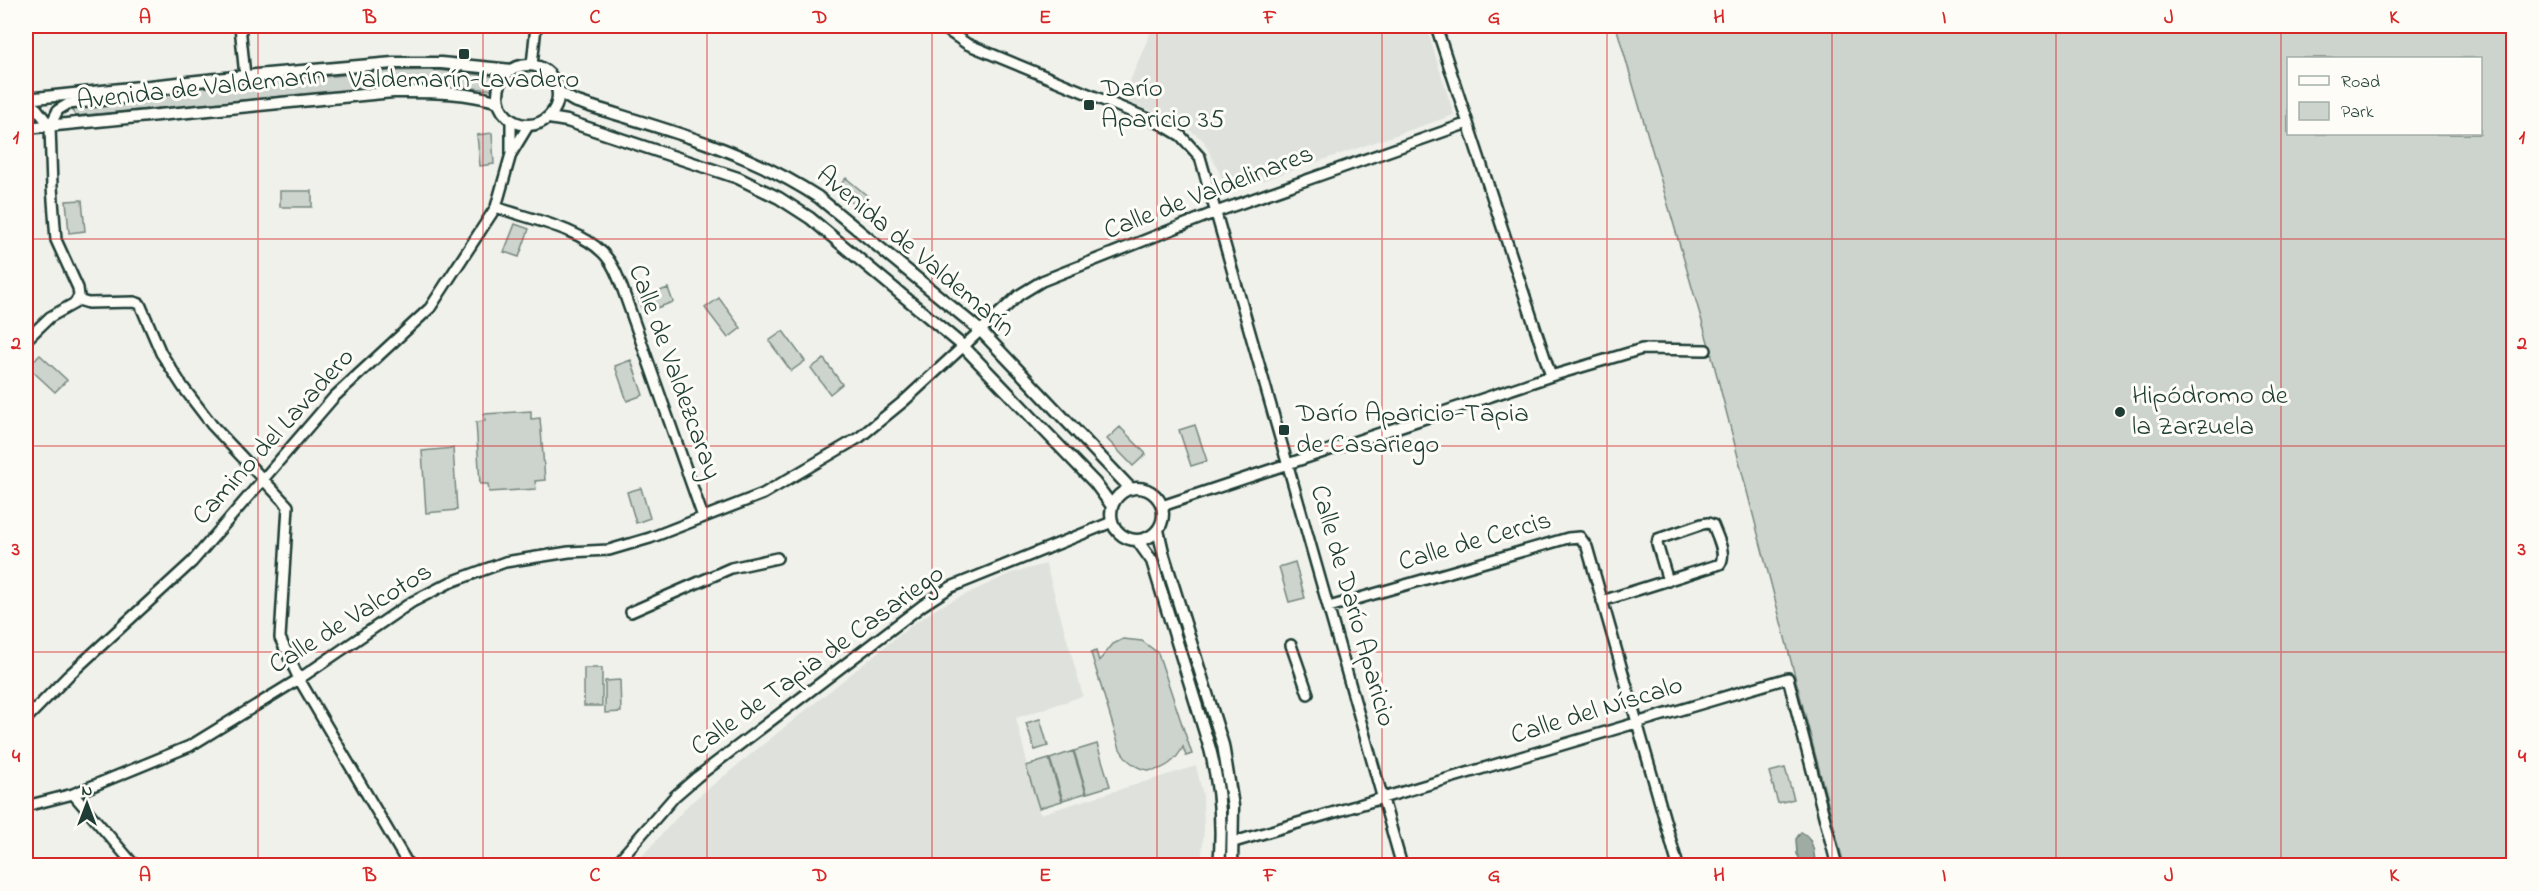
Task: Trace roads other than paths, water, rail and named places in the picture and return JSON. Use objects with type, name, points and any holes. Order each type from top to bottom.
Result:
[{"type":"street","points":[[240,26],[244,76]]},
{"type":"street","points":[[532,65],[536,26]]},
{"type":"street","name":"Calle de Darío Aparicio","points":[[941,26],[967,44],[1161,124],[1182,136],[1200,158],[1402,866]]},
{"type":"street","points":[[1436,26],[1551,376]]},
{"type":"street","name":"Avenida de Valdemarín","points":[[26,100],[190,81],[393,63],[441,63],[512,70]]},
{"type":"street","points":[[532,65],[551,74],[559,92],[557,107],[549,118],[540,124],[528,126],[511,120],[504,114],[499,102],[501,82],[512,70],[532,65]]},
{"type":"street","name":"Avenida de Valdemarín","points":[[50,126],[58,110],[68,104],[144,96],[190,81]]},
{"type":"street","name":"Avenida de Valdemarín","points":[[26,128],[393,92],[441,92],[499,102]]},
{"type":"street","name":"Avenida de Valdemarín","points":[[559,92],[574,101],[737,153],[792,180],[818,197],[981,331],[1131,489]]},
{"type":"street","name":"Avenida de Valdemarín","points":[[26,100],[37,109],[50,126]]},
{"type":"street","name":"Avenida de Valdemarín","points":[[549,118],[567,121],[693,161],[738,178],[779,198],[810,218],[963,346],[1095,483],[1112,506]]},
{"type":"street","name":"Camino del Lavadero","points":[[511,120],[511,154]]},
{"type":"street","name":"Calle de Valdelinares","points":[[981,331],[1019,295],[1042,281],[1216,212],[1468,123]]},
{"type":"street","points":[[50,126],[56,240],[78,288],[78,300]]},
{"type":"street","name":"Camino del Lavadero","points":[[26,719],[68,676],[192,562],[334,397],[430,308],[496,207],[511,154],[528,126]]},
{"type":"street","name":"Calle de Valdezcaray","points":[[496,207],[576,234],[605,254],[623,290],[703,517]]},
{"type":"street","points":[[26,340],[50,317],[78,300],[88,303],[135,302],[140,304],[161,353],[183,387],[212,425],[288,506],[280,638],[299,679],[409,866]]},
{"type":"street","name":"Calle de Valcotos","points":[[26,806],[73,794],[190,746],[299,679],[412,602],[451,582],[505,562],[569,552],[609,550],[650,538],[764,494],[860,437],[904,401],[981,331]]},
{"type":"street","points":[[1162,506],[1551,376],[1642,349],[1706,350]]},
{"type":"street","points":[[1142,488],[1153,494],[1162,506],[1163,516],[1158,530],[1149,538],[1137,540],[1119,533],[1112,522],[1112,506],[1118,496],[1131,489],[1142,488]]},
{"type":"street","name":"Calle de Tapia de Casariego","points":[[614,866],[675,796],[697,777],[923,605],[951,587],[1112,522]]},
{"type":"street","points":[[1602,601],[1668,581],[1720,564],[1724,559],[1713,525],[1702,524],[1658,539],[1657,544],[1668,581]]},
{"type":"street","points":[[1158,530],[1223,745],[1233,806],[1232,866]]},
{"type":"street","name":"Calle de Cercis","points":[[1329,607],[1568,538],[1580,537],[1587,548],[1678,866]]},
{"type":"street","points":[[1137,540],[1152,561],[1213,759],[1221,807],[1219,866]]},
{"type":"street","points":[[631,612],[731,568],[777,558]]},
{"type":"street","points":[[1291,645],[1308,694]]},
{"type":"street","name":"Calle del Níscalo","points":[[1234,842],[1788,678],[1837,866]]},
{"type":"street","points":[[73,794],[133,865]]},
{"type":"place","name":"Valdemarín-Lavadero","points":[[464,54]]},
{"type":"place","name":"Darío Aparicio 35","points":[[1089,105]]},
{"type":"place","name":"Hipódromo de la Zarzuela","points":[[2120,412]]},
{"type":"place","name":"Darío Aparicio-Tapia de Casariego","points":[[1284,430]]}]
